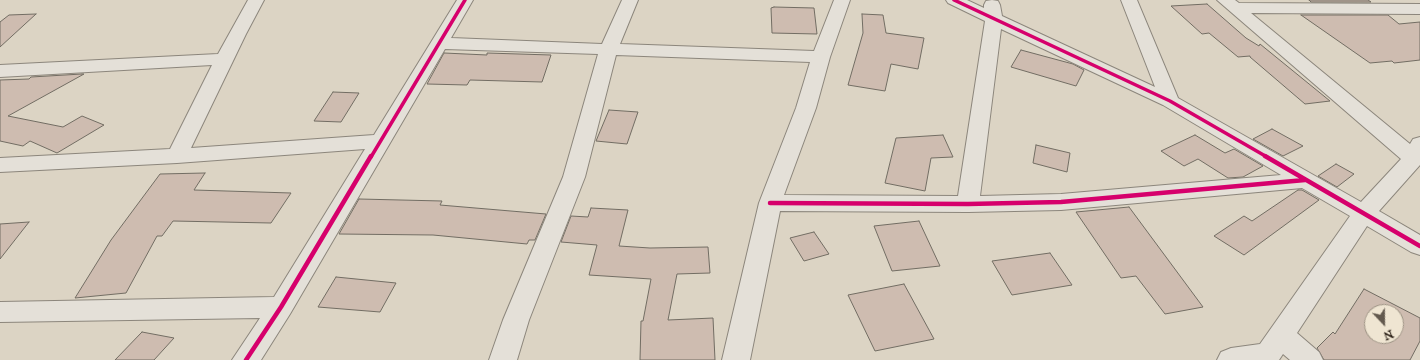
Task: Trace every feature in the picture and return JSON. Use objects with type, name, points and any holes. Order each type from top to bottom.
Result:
[{"type":"street","points":[[178,156],[225,59],[256,0]]},
{"type":"street","points":[[246,360],[281,307],[465,0]]},
{"type":"street","points":[[503,360],[516,320],[574,177],[609,48],[630,0]]},
{"type":"street","points":[[736,360],[770,203],[806,108],[821,57],[842,0]]},
{"type":"street","points":[[954,0],[993,9],[1170,102],[1420,246]]},
{"type":"street","points":[[1128,0],[1170,102]]},
{"type":"street","points":[[1230,4],[1420,9]]},
{"type":"street","points":[[1230,4],[1417,151],[1364,213],[1271,350]]},
{"type":"street","points":[[968,204],[993,9]]},
{"type":"street","points":[[440,43],[609,48],[821,57]]},
{"type":"street","points":[[0,71],[225,59]]},
{"type":"street","points":[[0,165],[178,156],[381,141]]},
{"type":"street","points":[[770,203],[968,204],[1061,202],[1305,180]]},
{"type":"street","points":[[0,312],[281,307]]},
{"type":"street","points":[[1231,360],[1271,350],[1309,360]]},
{"type":"building","points":[[1309,0],[1368,0],[1371,2],[1311,2]]},
{"type":"building","points":[[1207,4],[1246,38],[1259,46],[1260,44],[1330,101],[1305,104],[1250,56],[1238,57],[1209,33],[1202,34],[1171,6]]},
{"type":"building","points":[[771,8],[814,8],[817,34],[772,33]]},
{"type":"building","points":[[36,14],[0,47],[0,22],[9,15]]},
{"type":"building","points":[[862,14],[883,15],[886,33],[924,38],[918,69],[891,64],[885,91],[848,85],[863,33]]},
{"type":"building","points":[[1301,15],[1388,15],[1399,24],[1420,22],[1420,60],[1394,63],[1392,61],[1370,63]]},
{"type":"building","points":[[1021,50],[1073,64],[1084,70],[1076,86],[1011,67]]},
{"type":"building","points":[[444,53],[551,55],[542,82],[470,80],[467,85],[427,84]]},
{"type":"building","points":[[84,74],[8,116],[63,127],[82,116],[104,125],[57,153],[30,141],[23,146],[0,141],[0,80]]},
{"type":"building","points":[[333,92],[359,93],[341,122],[314,121]]},
{"type":"building","points":[[609,110],[638,112],[627,144],[596,141]]},
{"type":"building","points":[[1272,129],[1303,146],[1283,156],[1253,139]]},
{"type":"building","points":[[943,135],[953,157],[931,158],[925,191],[885,183],[896,138]]},
{"type":"building","points":[[1195,135],[1225,153],[1234,149],[1263,166],[1243,177],[1228,178],[1198,159],[1184,166],[1161,151]]},
{"type":"building","points":[[1036,145],[1070,153],[1067,172],[1033,163]]},
{"type":"building","points":[[1336,164],[1354,174],[1337,187],[1318,176]]},
{"type":"building","points":[[205,173],[194,190],[291,193],[271,223],[173,221],[162,236],[157,236],[126,293],[75,298],[111,240],[160,174]]},
{"type":"building","points":[[1298,190],[1302,190],[1319,200],[1244,255],[1214,236],[1244,216],[1252,221]]},
{"type":"building","points":[[359,199],[442,201],[440,205],[546,214],[535,240],[529,240],[527,244],[433,235],[339,234]]},
{"type":"building","points":[[1129,207],[1203,307],[1165,314],[1136,276],[1121,278],[1076,212]]},
{"type":"building","points":[[591,208],[628,210],[619,246],[650,248],[708,247],[710,273],[677,274],[668,320],[713,318],[715,360],[640,360],[641,321],[643,321],[651,279],[589,275],[597,245],[561,242],[571,216],[588,217]]},
{"type":"building","points":[[919,221],[940,266],[892,271],[874,226]]},
{"type":"building","points":[[29,222],[0,259],[0,224]]},
{"type":"building","points":[[814,232],[829,254],[804,261],[790,238]]},
{"type":"building","points":[[1050,253],[1072,285],[1012,295],[992,261]]},
{"type":"building","points":[[336,277],[396,283],[380,312],[318,307]]},
{"type":"building","points":[[904,284],[934,339],[875,351],[848,295]]},
{"type":"building","points":[[1364,289],[1393,304],[1364,304],[1364,344],[1404,344],[1404,310],[1420,318],[1420,341],[1410,360],[1324,360],[1317,348],[1333,332],[1335,334]]},
{"type":"building","points":[[142,332],[174,338],[154,360],[115,360]]},
{"type":"cycle path","points":[[246,360],[281,307],[465,0]]},
{"type":"cycle path","points":[[954,0],[1170,101],[1420,246]]},
{"type":"cycle path","points":[[770,203],[968,204],[1061,202],[1305,180]]}]
